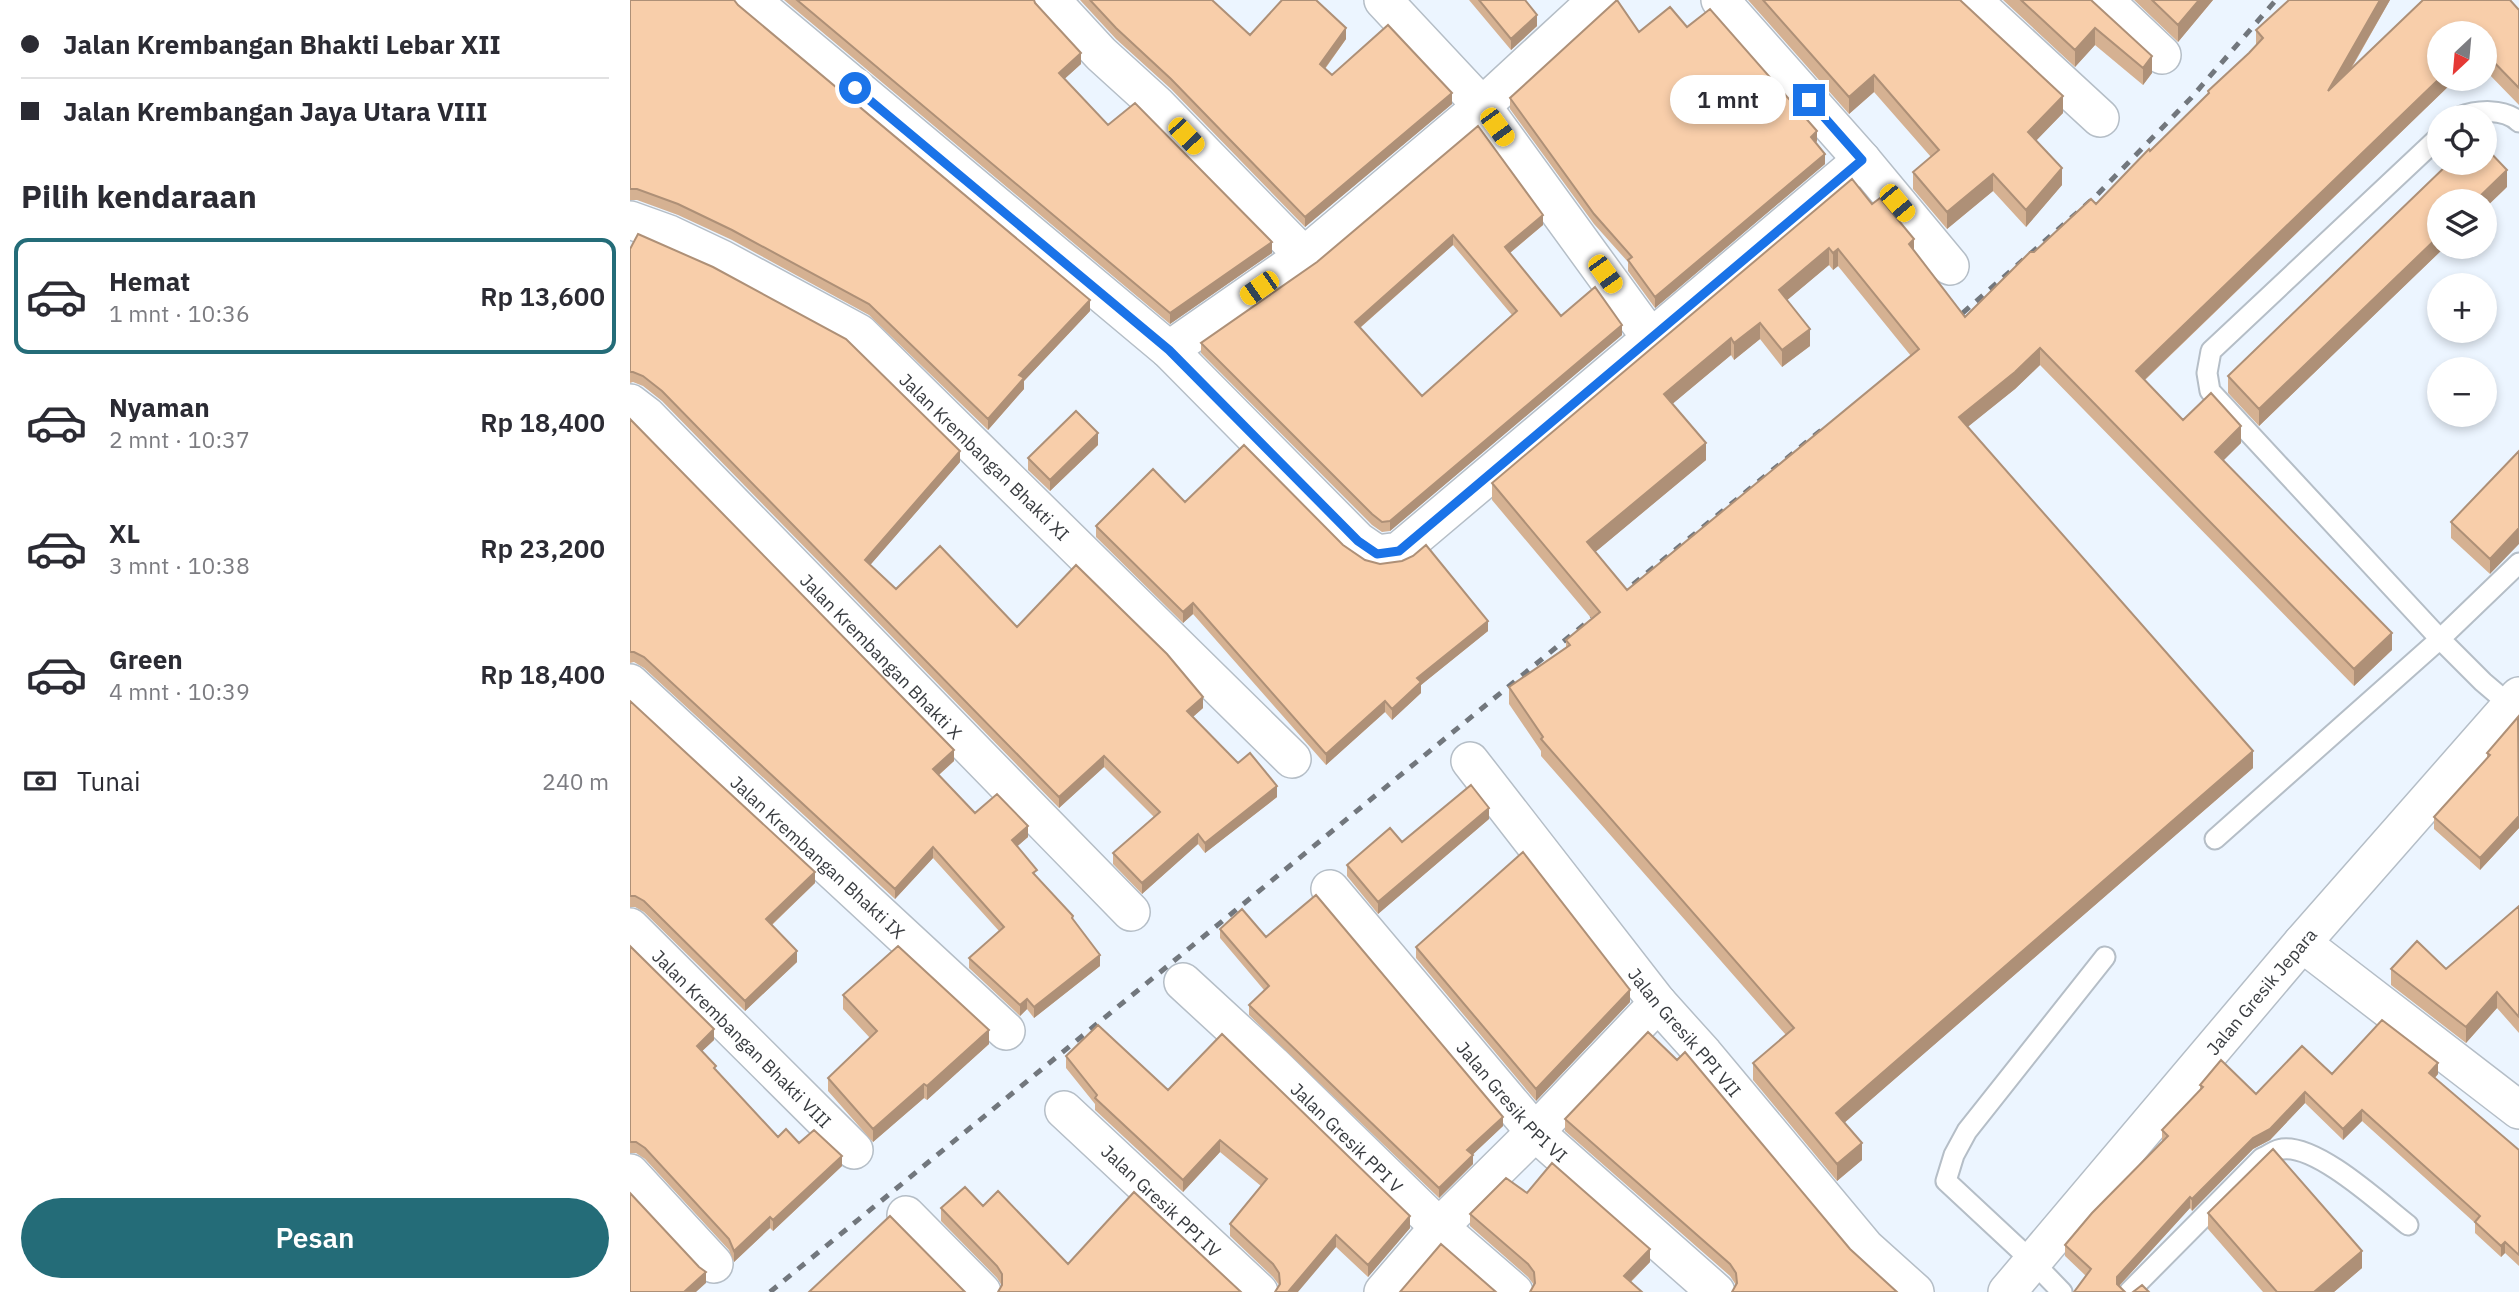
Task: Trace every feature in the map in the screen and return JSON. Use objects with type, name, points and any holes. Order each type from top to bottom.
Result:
[{"type":"street","points":[[751,0],[1169,350],[1358,541],[1377,554],[1399,551],[1862,160]]},
{"type":"street","points":[[1051,0],[1101,54],[1156,103],[1304,256]]},
{"type":"street","points":[[1383,0],[1482,106],[1650,337]]},
{"type":"street","points":[[1169,350],[1304,256],[1482,106],[1597,0]]},
{"type":"street","points":[[1720,0],[1862,160],[1950,266]]},
{"type":"street","points":[[1972,0],[2100,118]]},
{"type":"street","points":[[2104,0],[2162,55]]},
{"type":"street","name":"Jalan Krembangan Bhakti XI","points":[[630,220],[722,258],[859,333],[1292,759]]},
{"type":"street","name":"Jalan Krembangan Bhakti X","points":[[630,403],[647,416],[1130,912]]},
{"type":"street","name":"Jalan Krembangan Bhakti IX","points":[[630,683],[1006,1031]]},
{"type":"street","name":"Jalan Gresik Jepara","points":[[2007,1292],[2302,943],[2514,700]]},
{"type":"street","name":"Jalan Gresik PPI VII","points":[[1470,761],[1658,1003],[1866,1248],[1915,1292]]},
{"type":"street","name":"Jalan Gresik PPI VI","points":[[1330,889],[1535,1132],[1716,1292]]},
{"type":"street","name":"Jalan Krembangan Bhakti VIII","points":[[630,927],[854,1150]]},
{"type":"street","points":[[2302,943],[2519,1110]]},
{"type":"street","name":"Jalan Gresik PPI V","points":[[1183,982],[1272,1064],[1438,1227],[1514,1292]]},
{"type":"street","points":[[1383,1292],[1438,1227],[1535,1132],[1658,1003]]},
{"type":"street","name":"Jalan Gresik PPI IV","points":[[1063,1111],[1259,1292]]},
{"type":"street","points":[[630,1173],[714,1264]]},
{"type":"street","points":[[906,1215],[982,1292]]},
{"type":"lane","points":[[2497,113],[2512,116],[2519,122]]},
{"type":"lane","points":[[2427,148],[2211,351],[2207,373],[2210,391],[2440,639],[2483,682],[2514,700]]},
{"type":"lane","points":[[2215,839],[2440,639],[2519,563]]},
{"type":"lane","points":[[2062,1292],[1947,1181],[1954,1155],[1967,1131],[2105,957]]},
{"type":"lane","points":[[2129,1292],[2262,1158],[2282,1149],[2306,1153],[2343,1172],[2408,1225]]},
{"type":"building","points":[[630,0],[734,0],[1090,300],[1019,375],[1024,378],[988,419],[869,304],[678,204],[630,189]]},
{"type":"building","points":[[797,0],[1034,0],[1081,53],[1059,73],[1108,125],[1135,103],[1272,242],[1170,313]]},
{"type":"building","points":[[1090,0],[1212,0],[1250,35],[1282,0],[1316,0],[1346,28],[1320,64],[1332,75],[1388,25],[1452,93],[1305,217]]},
{"type":"building","points":[[1479,0],[1525,0],[1537,15],[1511,39]]},
{"type":"building","points":[[1617,0],[1639,32],[1670,7],[1687,27],[1710,9],[1817,131],[1811,137],[1825,154],[1655,297],[1628,260],[1632,257],[1594,214],[1510,98]]},
{"type":"building","points":[[1763,0],[1960,0],[2063,96],[2028,132],[2062,168],[2026,210],[1993,174],[1947,212],[1913,172],[1939,150],[1874,75],[1849,97]]},
{"type":"building","points":[[2021,0],[2091,0],[2152,56],[2143,68],[2095,28],[2075,50]]},
{"type":"building","points":[[2152,0],[2199,0],[2178,25]]},
{"type":"building","points":[[2289,0],[2380,0],[2328,91],[2423,0],[2510,0],[2519,10],[2519,88],[2497,65],[2497,21],[2427,21],[2427,91],[2136,371],[2183,420],[2211,393],[2241,426],[2215,452],[2392,633],[2354,669],[2040,348],[1959,417],[2253,751],[1836,1113],[1862,1143],[1837,1164],[1753,1063],[1794,1028],[1541,739],[1543,737],[1509,687],[1570,645],[1566,640],[1600,612],[1492,483],[1852,179],[1872,204],[1880,198],[1914,239],[1909,244],[1965,317],[2030,252],[2034,252],[2091,199],[2096,204],[2263,38],[2256,30]],"holes":[[[1829,248],[1833,253],[1838,249],[1919,349],[1627,590],[1587,542],[1706,443],[1664,394],[1731,338],[1734,343],[1760,323],[1782,350],[1810,329],[1779,290]]]},
{"type":"building","points":[[1478,126],[1543,215],[1505,247],[1561,316],[1595,287],[1622,325],[1390,521],[1382,522],[1201,343],[1317,262]],"holes":[[[1453,235],[1517,311],[1422,396],[1355,322]]]},
{"type":"building","points":[[2497,160],[2507,170],[2487,189],[2427,189],[2427,247],[2259,409],[2228,376],[2437,175],[2497,175]]},
{"type":"building","points":[[638,234],[713,267],[846,339],[960,451],[865,560],[896,589],[940,546],[1017,627],[1076,565],[1167,654],[1203,697],[1187,711],[1238,763],[1250,753],[1277,786],[1205,843],[1198,834],[1142,883],[1113,853],[1160,812],[1104,756],[1059,797],[662,391],[643,376],[630,372],[630,249]]},
{"type":"building","points":[[1076,411],[1098,433],[1050,480],[1028,458]]},
{"type":"building","points":[[630,419],[954,750],[933,769],[975,813],[997,794],[1028,826],[1012,840],[1037,870],[1033,873],[1073,916],[1100,955],[1034,1007],[1027,999],[1020,1005],[969,958],[1004,927],[933,847],[895,889],[644,657],[630,652]]},
{"type":"building","points":[[1244,445],[1343,545],[1365,560],[1380,564],[1402,561],[1426,545],[1488,621],[1417,678],[1421,682],[1392,709],[1385,701],[1326,754],[1193,603],[1183,612],[1096,526],[1153,469],[1185,502]]},
{"type":"building","points":[[2519,451],[2519,528],[2490,559],[2451,522]]},
{"type":"building","points":[[630,701],[815,872],[766,919],[797,951],[745,1001],[644,901],[630,896]]},
{"type":"building","points":[[2518,717],[2519,816],[2480,858],[2434,817],[2490,755],[2487,753]]},
{"type":"building","points":[[1471,785],[1489,808],[1378,902],[1347,865],[1390,828],[1402,842]]},
{"type":"building","points":[[1523,852],[1630,990],[1536,1089],[1416,947]]},
{"type":"building","points":[[1316,895],[1503,1117],[1467,1150],[1473,1155],[1439,1188],[1249,1005],[1269,986],[1220,929],[1242,909],[1266,937]]},
{"type":"building","points":[[2519,906],[2519,1017],[2497,992],[2466,1027],[2391,969],[2417,941],[2446,969]]},
{"type":"building","points":[[630,946],[714,1029],[697,1046],[778,1137],[786,1129],[799,1143],[814,1130],[842,1156],[773,1220],[770,1217],[734,1251],[729,1239],[645,1148],[636,1142],[630,1142]]},
{"type":"building","points":[[898,946],[989,1030],[927,1086],[924,1084],[873,1129],[828,1078],[877,1031],[843,995]]},
{"type":"building","points":[[2382,1020],[2438,1063],[2429,1073],[2519,1150],[2519,1255],[2505,1242],[2501,1246],[2475,1222],[2480,1216],[2362,1110],[2343,1129],[2305,1092],[2270,1129],[2253,1138],[2192,1199],[2190,1197],[2117,1277],[2117,1284],[2125,1292],[2074,1292],[2091,1269],[2065,1245],[2092,1213],[2168,1136],[2162,1130],[2203,1087],[2200,1085],[2221,1060],[2256,1094],[2302,1046],[2332,1074]]},
{"type":"building","points":[[1098,1025],[1168,1090],[1222,1034],[1410,1216],[1368,1265],[1336,1235],[1288,1292],[1275,1292],[1280,1284],[1279,1273],[1273,1264],[1230,1224],[1267,1179],[1220,1140],[1183,1180],[1095,1098],[1097,1095],[1066,1056]]},
{"type":"building","points":[[1648,1032],[1677,1060],[1685,1052],[1850,1249],[1897,1292],[1732,1292],[1737,1283],[1736,1273],[1730,1264],[1565,1119]]},
{"type":"building","points":[[2273,1149],[2362,1251],[2314,1292],[2277,1292],[2208,1213]]},
{"type":"building","points":[[1552,1163],[1650,1249],[1624,1276],[1642,1292],[1530,1292],[1535,1283],[1534,1272],[1528,1264],[1470,1214],[1506,1178],[1527,1193]]},
{"type":"building","points":[[965,1187],[983,1206],[998,1191],[1068,1264],[1134,1192],[1241,1292],[998,1292],[1002,1285],[1002,1274],[997,1266],[941,1208]]},
{"type":"building","points":[[630,1193],[706,1272],[684,1292],[630,1292]]},
{"type":"building","points":[[890,1216],[965,1292],[809,1292]]},
{"type":"building","points":[[1441,1244],[1496,1292],[1400,1292]]},
{"type":"building","points":[[2142,1285],[2149,1292],[2133,1292]]},
{"type":"railway","points":[[1949,325],[2095,197],[2191,98],[2276,0]]},
{"type":"railway","points":[[770,1292],[1825,427]]},
{"type":"route","points":[[855,88],[1169,350],[1358,541],[1377,554],[1399,551],[1862,160],[1809,100]]}]
